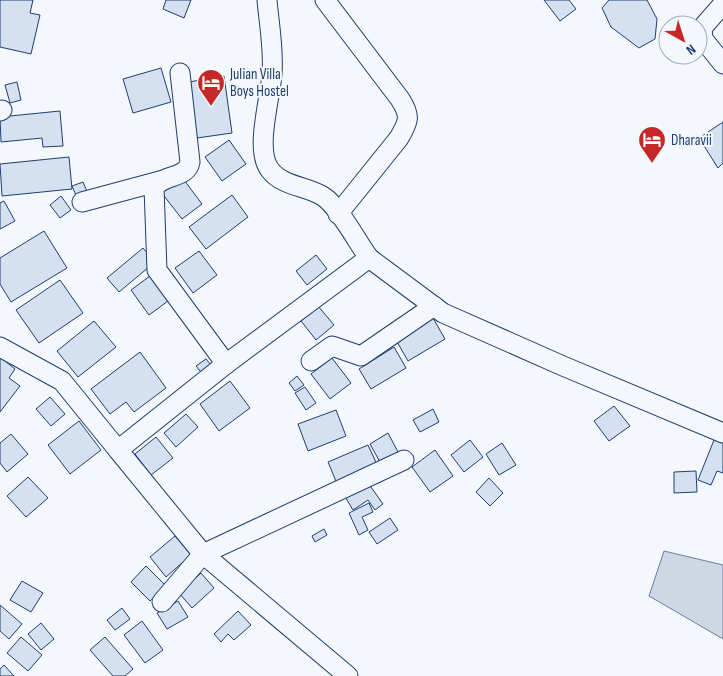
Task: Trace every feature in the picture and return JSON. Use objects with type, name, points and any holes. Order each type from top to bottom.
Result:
[{"type":"street","points":[[267,0],[273,72],[263,139],[266,162],[271,172],[327,199],[369,258],[443,314],[723,432]]},
{"type":"street","points":[[325,0],[408,110],[404,130],[399,138],[338,214]]},
{"type":"street","points":[[722,64],[703,39],[702,28],[723,4]]},
{"type":"street","points":[[82,202],[160,181],[185,172],[189,167],[180,73]]},
{"type":"street","points":[[160,181],[154,188],[157,270],[226,364]]},
{"type":"street","points":[[118,450],[226,364],[369,258]]},
{"type":"street","points":[[312,362],[332,346],[361,356],[434,306]]},
{"type":"street","points":[[0,348],[62,381],[203,554],[348,676]]},
{"type":"street","points":[[162,602],[203,554],[404,460]]},
{"type":"shaded area","points":[[664,551],[723,565],[723,639],[649,596]]},
{"type":"building","points":[[0,0],[33,0],[30,13],[40,15],[31,54],[0,47]]},
{"type":"building","points":[[166,0],[191,0],[184,18],[163,9]]},
{"type":"building","points":[[544,0],[569,0],[576,9],[560,21]]},
{"type":"building","points":[[609,0],[647,0],[657,19],[655,39],[639,48],[611,27],[602,8]]},
{"type":"building","points":[[161,68],[171,102],[133,113],[123,79]]},
{"type":"building","name":"Julian Villa Boys Hostel","points":[[224,76],[232,133],[197,138],[189,82]]},
{"type":"building","points":[[17,82],[21,100],[10,103],[5,85]]},
{"type":"building","points":[[60,111],[63,146],[43,147],[42,138],[1,142],[0,117]]},
{"type":"building","points":[[723,122],[723,163],[718,168],[699,138]]},
{"type":"building","points":[[229,140],[246,164],[222,181],[205,157]]},
{"type":"building","points":[[69,157],[72,189],[2,196],[0,164]]},
{"type":"building","points":[[181,176],[202,204],[182,219],[161,192]]},
{"type":"building","points":[[83,182],[89,196],[78,200],[72,186]]},
{"type":"building","points":[[232,195],[248,217],[206,249],[189,227]]},
{"type":"building","points":[[61,196],[71,210],[60,218],[50,205]]},
{"type":"building","points":[[4,201],[15,221],[0,229],[0,203]]},
{"type":"building","points":[[44,231],[67,268],[11,302],[0,284],[0,258]]},
{"type":"building","points":[[143,248],[155,262],[119,292],[107,278]]},
{"type":"building","points":[[199,251],[217,275],[193,293],[175,268]]},
{"type":"building","points":[[316,255],[327,269],[307,285],[296,271]]},
{"type":"building","points":[[150,276],[168,301],[149,315],[131,290]]},
{"type":"building","points":[[60,280],[83,313],[39,343],[16,310]]},
{"type":"building","points":[[318,306],[334,325],[316,340],[301,321]]},
{"type":"building","points":[[433,318],[445,339],[408,361],[396,340]]},
{"type":"building","points":[[94,321],[116,347],[78,377],[57,351]]},
{"type":"building","points":[[394,347],[406,368],[371,389],[359,369]]},
{"type":"building","points":[[140,352],[166,388],[134,412],[126,402],[110,414],[91,389]]},
{"type":"building","points":[[0,357],[15,369],[9,378],[20,386],[0,412]]},
{"type":"building","points":[[332,358],[351,383],[330,399],[311,374]]},
{"type":"building","points":[[206,359],[211,365],[201,372],[196,366]]},
{"type":"building","points":[[297,376],[304,385],[295,391],[289,383]]},
{"type":"building","points":[[230,381],[250,408],[219,431],[200,404]]},
{"type":"building","points":[[305,387],[316,403],[306,410],[295,393]]},
{"type":"building","points":[[50,397],[65,414],[51,426],[36,409]]},
{"type":"building","points":[[614,406],[630,426],[609,441],[594,421]]},
{"type":"building","points":[[433,409],[439,422],[420,432],[413,420]]},
{"type":"building","points":[[336,410],[346,436],[308,451],[298,424]]},
{"type":"building","points":[[186,414],[198,427],[176,447],[164,433]]},
{"type":"building","points":[[79,421],[101,450],[70,474],[48,445]]},
{"type":"building","points":[[388,433],[398,452],[380,462],[370,444]]},
{"type":"building","points":[[11,434],[28,454],[7,472],[0,463],[0,443]]},
{"type":"building","points":[[716,435],[723,438],[723,473],[717,471],[711,485],[698,480]]},
{"type":"building","points":[[156,437],[173,458],[151,475],[135,454]]},
{"type":"building","points":[[470,440],[483,457],[464,472],[451,455]]},
{"type":"building","points":[[502,443],[516,465],[499,475],[486,454]]},
{"type":"building","points":[[368,445],[379,469],[338,486],[328,462]]},
{"type":"building","points":[[435,450],[453,476],[430,492],[412,467]]},
{"type":"building","points":[[696,471],[697,492],[674,493],[674,472]]},
{"type":"building","points":[[28,477],[48,498],[26,517],[7,496]]},
{"type":"building","points":[[489,478],[503,493],[490,506],[476,492]]},
{"type":"building","points":[[366,480],[383,504],[375,510],[368,500],[353,510],[344,495]]},
{"type":"building","points":[[369,503],[373,512],[362,517],[368,530],[359,535],[349,513]]},
{"type":"building","points":[[390,518],[398,530],[377,544],[369,532]]},
{"type":"building","points":[[324,529],[327,535],[315,542],[312,536]]},
{"type":"building","points":[[175,536],[191,555],[166,577],[150,557]]},
{"type":"building","points":[[146,566],[166,586],[150,601],[131,582]]},
{"type":"building","points":[[201,573],[214,588],[192,608],[179,593]]},
{"type":"building","points":[[22,581],[43,593],[31,612],[10,600]]},
{"type":"building","points":[[178,601],[188,617],[167,629],[157,613]]},
{"type":"building","points":[[0,605],[22,624],[9,639],[0,631]]},
{"type":"building","points":[[122,608],[130,619],[115,630],[107,620]]},
{"type":"building","points":[[238,611],[251,625],[234,640],[228,634],[221,642],[214,634]]},
{"type":"building","points":[[142,621],[163,650],[145,663],[124,635]]},
{"type":"building","points":[[41,623],[54,639],[41,650],[28,634]]},
{"type":"building","points":[[21,637],[42,655],[28,671],[7,653]]},
{"type":"building","points":[[105,637],[133,669],[125,676],[113,676],[90,650]]},
{"type":"building","points":[[4,665],[14,676],[0,676],[0,669]]},
{"type":"place","name":"Julian Villa Boys Hostel","points":[[211,107]]},
{"type":"place","name":"Dharavii","points":[[652,164]]}]
